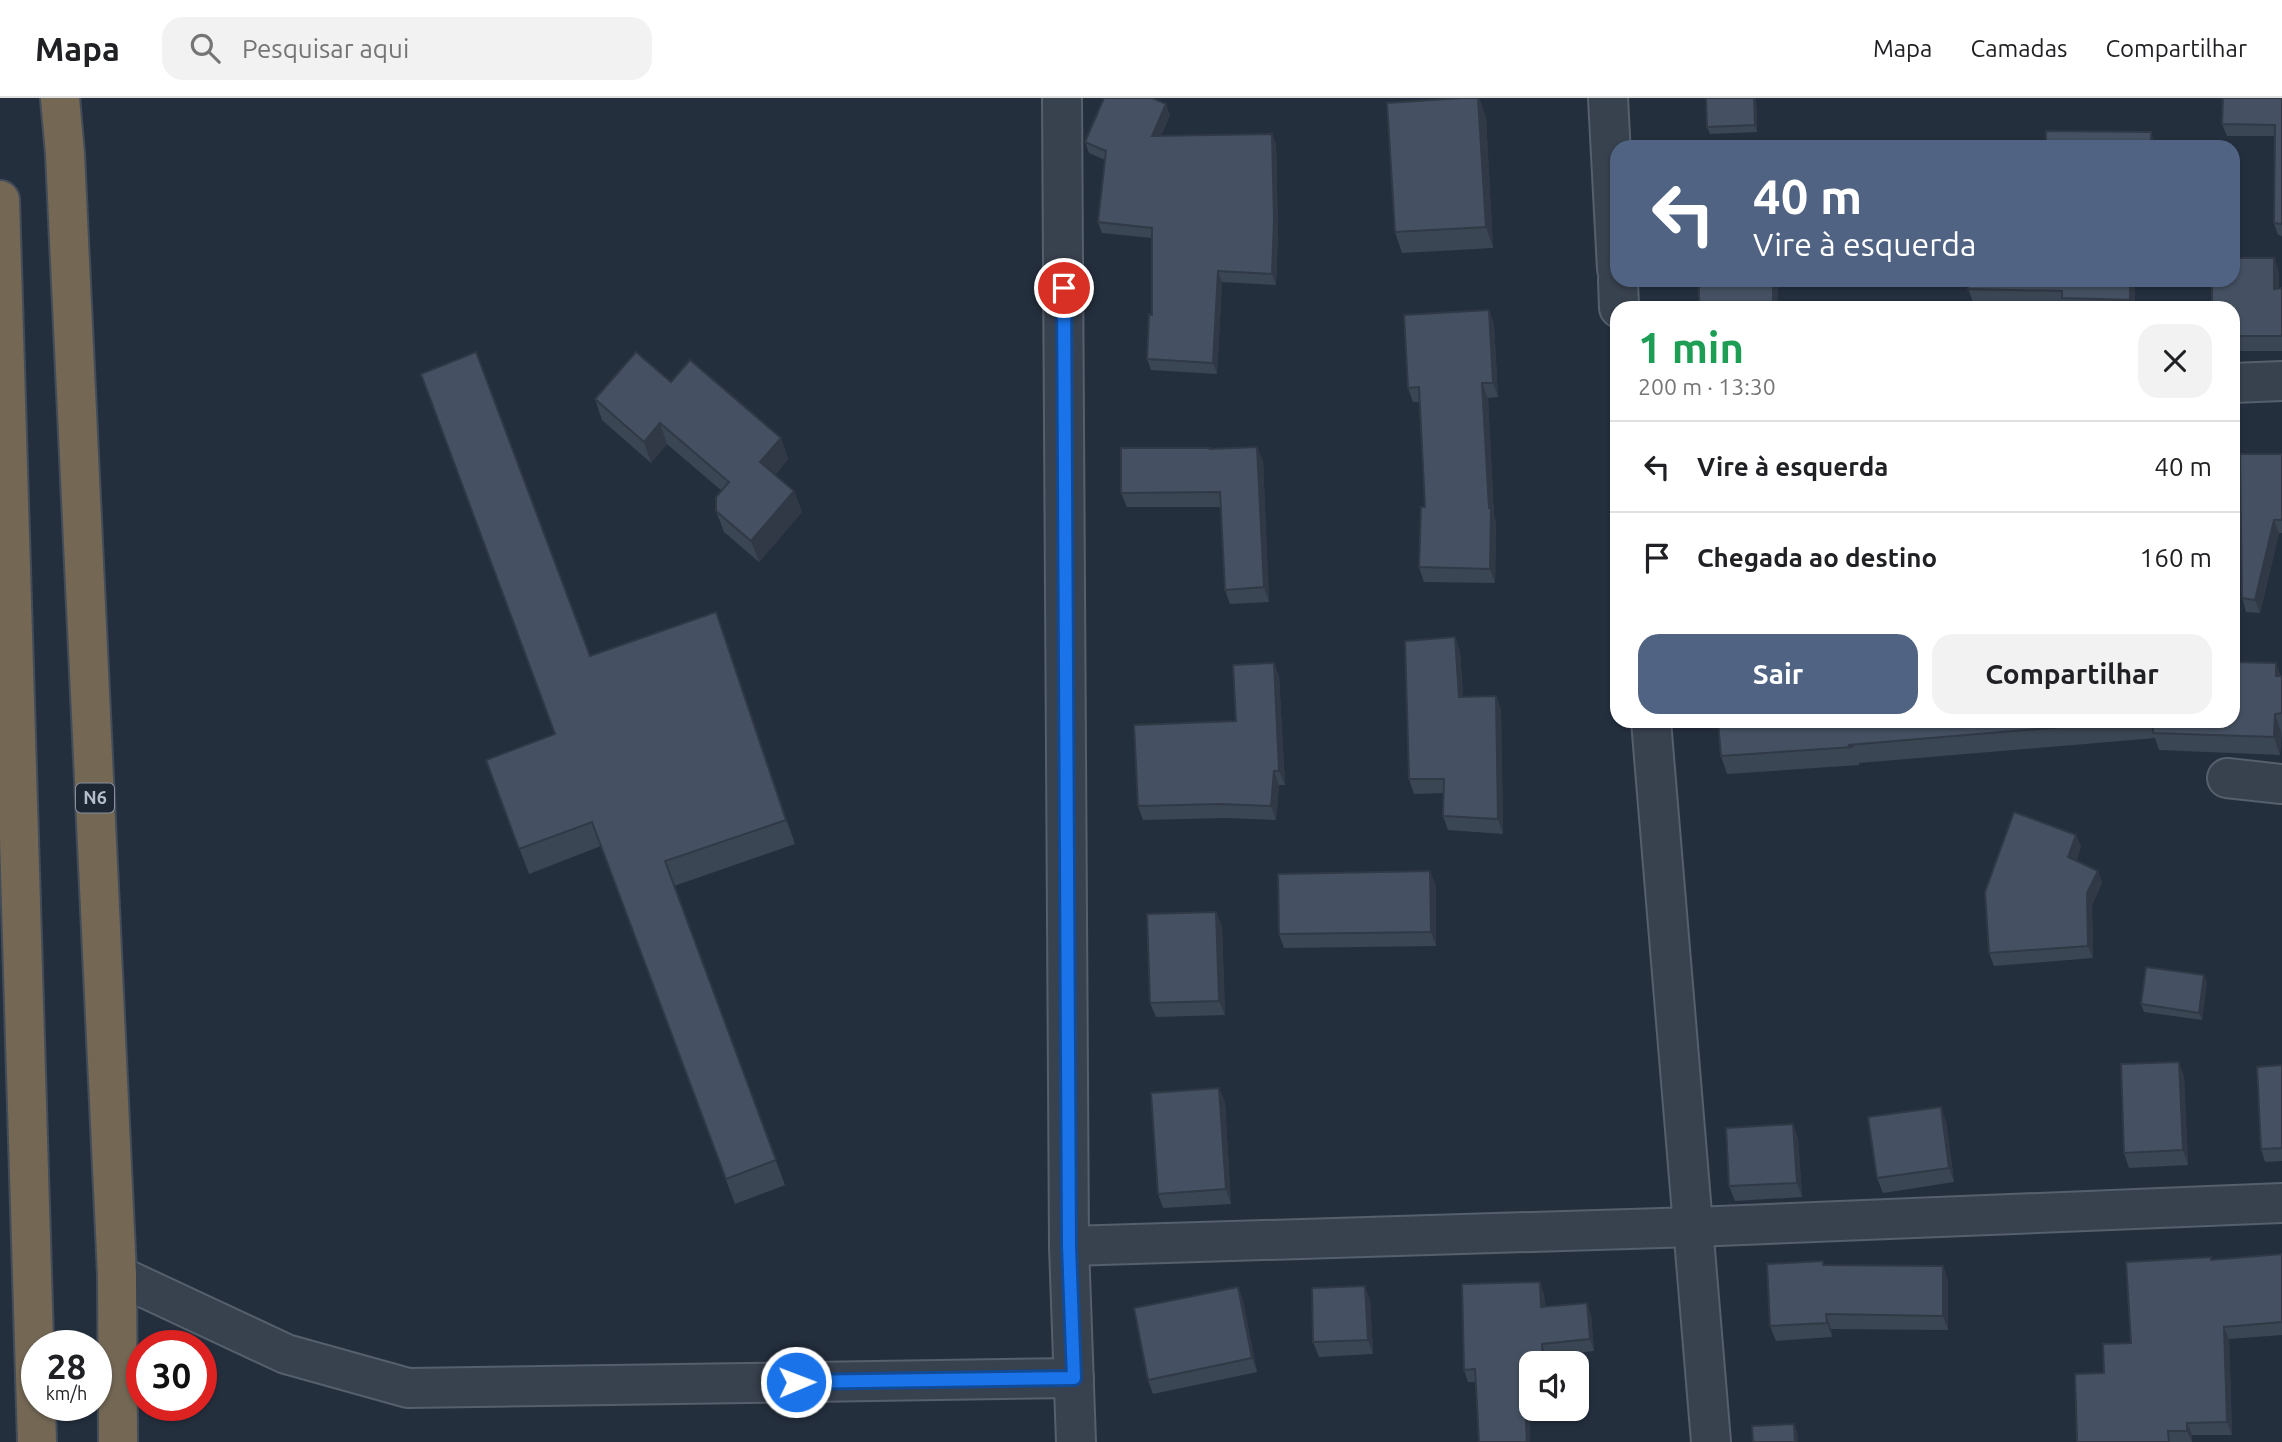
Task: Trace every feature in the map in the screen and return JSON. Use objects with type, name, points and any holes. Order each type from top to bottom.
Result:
[{"type":"highway","name":"N6","points":[[60,98],[117,1275],[118,1442]]},
{"type":"highway","points":[[0,200],[37,1442]]},
{"type":"street","points":[[1062,98],[1069,1246],[1076,1442]]},
{"type":"street","points":[[1608,98],[1610,140]]},
{"type":"street","points":[[2240,383],[2282,382]]},
{"type":"street","points":[[1652,728],[1711,1442]]},
{"type":"street","points":[[2227,778],[2282,784]]},
{"type":"street","points":[[1069,1246],[1695,1227],[2282,1203]]},
{"type":"street","points":[[117,1275],[286,1354],[408,1388],[1074,1378]]},
{"type":"building","points":[[1104,98],[1152,98],[1166,104],[1152,136],[1272,134],[1272,274],[1218,271],[1213,363],[1147,359],[1149,314],[1152,315],[1152,228],[1098,222],[1106,151],[1085,142]]},
{"type":"building","points":[[1478,98],[1486,227],[1395,232],[1387,103]]},
{"type":"building","points":[[1706,98],[1754,98],[1755,125],[1707,127]]},
{"type":"building","points":[[2223,98],[2282,98],[2282,224],[2274,223],[2275,125],[2222,124]]},
{"type":"building","points":[[2046,131],[2151,132],[2151,140],[2046,140]]},
{"type":"building","points":[[2240,258],[2274,258],[2274,289],[2282,288],[2282,336],[2240,336],[2240,301],[2212,301],[2212,287],[2240,287]]},
{"type":"building","points":[[1699,287],[1773,287],[1773,301],[1699,301]]},
{"type":"building","points":[[2130,287],[2130,300],[2062,298],[2062,291],[1968,289]]},
{"type":"building","points":[[1489,310],[1493,383],[1482,383],[1491,508],[1490,569],[1419,567],[1421,507],[1425,507],[1419,387],[1408,388],[1404,315]]},
{"type":"building","points":[[476,352],[590,656],[716,612],[786,820],[665,861],[776,1160],[726,1179],[592,822],[519,849],[486,760],[555,734],[421,374]]},
{"type":"building","points":[[636,352],[671,382],[690,360],[781,438],[760,462],[794,491],[751,541],[716,511],[716,497],[729,482],[660,423],[644,442],[595,399]]},
{"type":"building","points":[[1257,447],[1264,587],[1225,590],[1220,492],[1121,493],[1121,448]]},
{"type":"building","points":[[2240,454],[2282,454],[2282,520],[2274,520],[2255,600],[2242,598]]},
{"type":"building","points":[[1455,637],[1459,697],[1496,696],[1498,819],[1443,816],[1444,779],[1409,779],[1405,641]]},
{"type":"building","points":[[2240,662],[2276,663],[2276,676],[2282,676],[2282,713],[2275,714],[2274,737],[2153,733],[2153,728],[2240,728]]},
{"type":"building","points":[[1274,663],[1279,771],[1274,771],[1271,806],[1138,806],[1134,725],[1236,721],[1233,665]]},
{"type":"building","points":[[1719,728],[2050,728],[1848,745],[1853,747],[1721,756]]},
{"type":"building","points":[[2014,812],[2076,835],[2068,857],[2098,871],[2087,893],[2088,946],[1989,953],[1985,892]]},
{"type":"building","points":[[1430,871],[1431,932],[1279,934],[1278,874]]},
{"type":"building","points":[[1216,912],[1219,1001],[1150,1003],[1147,914]]},
{"type":"building","points":[[2146,967],[2204,975],[2199,1013],[2141,1004]]},
{"type":"building","points":[[2179,1062],[2183,1150],[2124,1153],[2121,1064]]},
{"type":"building","points":[[2282,1065],[2282,1148],[2261,1149],[2257,1067]]},
{"type":"building","points":[[1219,1088],[1226,1189],[1158,1194],[1151,1093]]},
{"type":"building","points":[[1941,1107],[1949,1168],[1877,1178],[1868,1117]]},
{"type":"building","points":[[1793,1124],[1797,1183],[1729,1186],[1726,1128]]},
{"type":"building","points":[[2282,1254],[2282,1322],[2224,1327],[2227,1422],[2187,1423],[2187,1431],[2168,1431],[2169,1442],[2077,1442],[2075,1374],[2104,1373],[2103,1344],[2131,1343],[2126,1262],[2211,1257],[2211,1260]]},
{"type":"building","points":[[1823,1261],[1823,1265],[1943,1266],[1943,1316],[1826,1314],[1827,1323],[1770,1326],[1767,1264]]},
{"type":"building","points":[[1540,1282],[1541,1307],[1587,1303],[1590,1339],[1542,1344],[1542,1351],[1519,1351],[1519,1421],[1526,1421],[1527,1442],[1479,1442],[1475,1369],[1464,1370],[1462,1284]]},
{"type":"building","points":[[1365,1286],[1368,1340],[1313,1342],[1312,1288]]},
{"type":"building","points":[[1238,1287],[1252,1358],[1148,1380],[1134,1308]]},
{"type":"building","points":[[1794,1424],[1795,1442],[1753,1442],[1752,1426]]},
{"type":"route","points":[[796,1382],[1074,1378],[1069,1246],[1064,288]]}]
